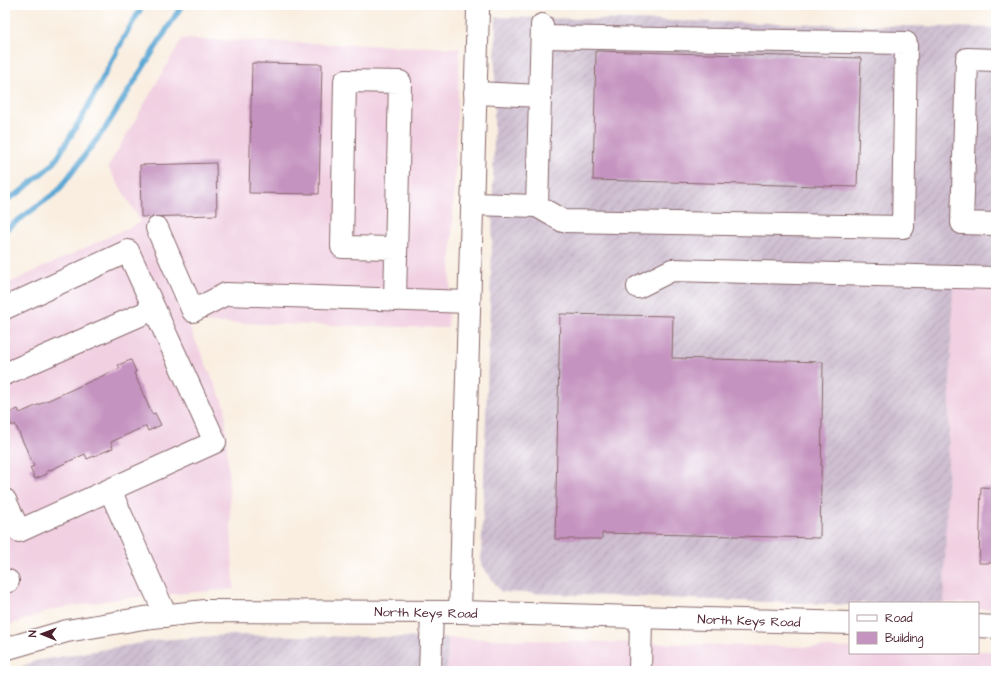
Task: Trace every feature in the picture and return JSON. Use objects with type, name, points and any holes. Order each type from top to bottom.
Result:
[{"type":"street","points":[[460,612],[478,10]]},
{"type":"street","points":[[472,204],[538,206],[563,221],[903,227],[906,43],[542,31],[538,206]]},
{"type":"street","points":[[996,60],[967,59],[962,223],[996,224]]},
{"type":"street","points":[[395,300],[400,82],[345,81],[342,246],[396,248]]},
{"type":"street","points":[[475,93],[540,96]]},
{"type":"street","points":[[157,228],[193,311],[226,294],[469,302]]},
{"type":"street","points":[[5,308],[128,252],[215,442],[19,531],[5,500]]},
{"type":"street","points":[[638,287],[672,270],[996,278]]},
{"type":"street","points":[[5,374],[154,309]]},
{"type":"street","points":[[110,490],[166,616]]},
{"type":"street","name":"North Keys Road","points":[[5,649],[67,631],[144,618],[206,612],[460,612],[849,623]]},
{"type":"street","points":[[430,671],[432,612]]},
{"type":"street","points":[[640,671],[641,617]]},
{"type":"street","points":[[979,626],[996,627]]},
{"type":"shaded area","points":[[496,17],[996,28],[996,286],[953,285],[944,602],[849,602],[849,605],[501,592],[481,564],[492,244]]},
{"type":"shaded area","points":[[182,39],[460,48],[448,328],[187,322],[225,407],[234,589],[124,598],[50,610],[5,627],[5,285],[141,222],[108,167]]},
{"type":"shaded area","points":[[953,285],[996,286],[996,609],[979,609],[979,602],[944,602]]},
{"type":"shaded area","points":[[228,635],[448,638],[447,671],[10,671],[35,661],[159,640]]},
{"type":"shaded area","points":[[448,638],[849,648],[849,654],[979,654],[979,651],[996,651],[996,671],[447,671]]},
{"type":"building","points":[[596,51],[861,58],[857,187],[593,180]]},
{"type":"building","points":[[252,63],[322,64],[319,194],[249,193]]},
{"type":"building","points":[[216,163],[217,215],[141,217],[140,165]]},
{"type":"building","points":[[560,314],[673,316],[672,358],[823,362],[820,538],[602,533],[602,539],[555,539]]},
{"type":"building","points":[[131,360],[136,372],[134,373],[152,414],[155,413],[161,425],[148,431],[146,426],[111,442],[113,448],[87,459],[85,454],[46,472],[47,474],[35,479],[30,468],[34,466],[15,424],[12,426],[7,414],[18,409],[20,413],[120,368],[118,365]]},
{"type":"building","points":[[981,487],[996,488],[996,563],[979,563]]},
{"type":"waterway","points":[[5,201],[20,192],[54,163],[84,114],[127,32],[143,5]]},
{"type":"waterway","points":[[5,230],[58,191],[106,127],[182,5]]}]
